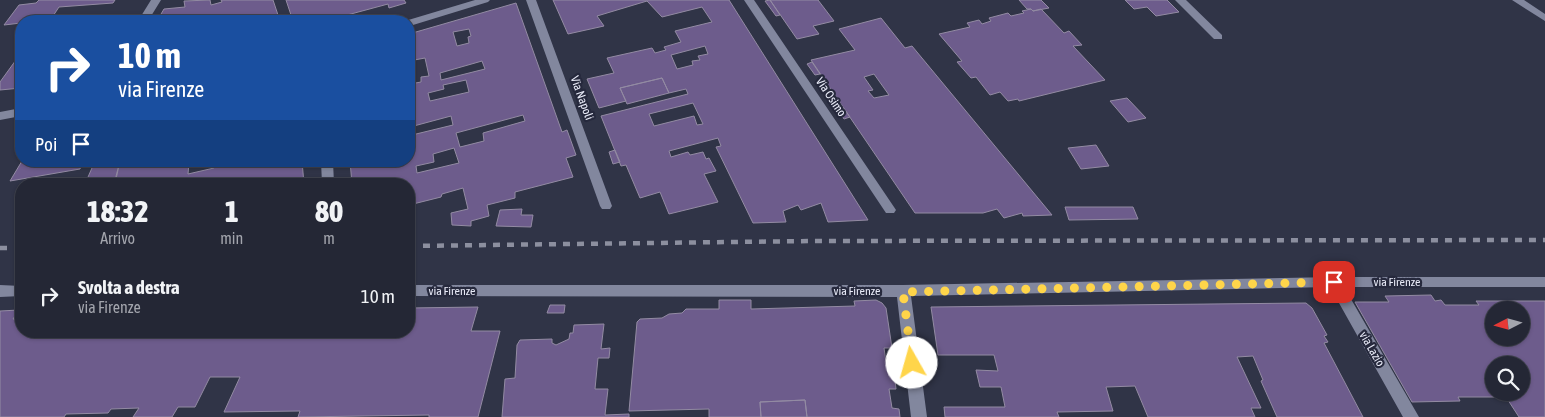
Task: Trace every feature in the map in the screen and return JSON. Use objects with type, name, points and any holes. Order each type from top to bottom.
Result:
[{"type":"street","points":[[147,15],[156,0]]},
{"type":"street","points":[[415,21],[486,0]]},
{"type":"street","name":"Via Napoli","points":[[531,0],[606,206]]},
{"type":"street","name":"Via Osimo","points":[[749,0],[890,210]]},
{"type":"street","points":[[1180,0],[1218,37]]},
{"type":"street","points":[[1517,0],[1545,18]]},
{"type":"street","points":[[0,116],[15,113]]},
{"type":"street","name":"via Firenze","points":[[415,291],[903,292],[1334,282],[1545,282]]},
{"type":"street","name":"via Lazio","points":[[1334,282],[1411,417]]},
{"type":"street","points":[[0,291],[15,291]]},
{"type":"street","points":[[903,292],[919,417]]},
{"type":"building","points":[[39,0],[115,0],[113,3],[59,7],[54,15],[15,15],[15,24],[4,25],[19,5],[36,3]]},
{"type":"building","points":[[210,0],[211,5],[222,2],[221,0],[273,0],[278,15],[160,15],[164,9],[185,7],[184,1]]},
{"type":"building","points":[[286,0],[404,0],[406,3],[389,8],[388,4],[347,15],[291,15]]},
{"type":"building","points":[[553,0],[729,0],[868,220],[828,222],[821,203],[801,210],[798,205],[783,211],[786,222],[753,223],[716,147],[721,146],[718,138],[669,151],[671,157],[688,152],[690,155],[703,152],[706,159],[709,158],[716,171],[704,174],[718,202],[669,214],[660,192],[640,198],[626,165],[621,166],[601,116],[688,94],[686,89],[669,93],[662,78],[620,88],[626,101],[599,108],[587,79],[614,73],[607,58],[652,48],[655,53],[666,50],[664,47],[681,42],[675,31],[712,22],[702,7],[662,17],[647,1],[597,16],[604,26],[568,34]],"holes":[[[705,46],[708,54],[698,56],[700,60],[692,61],[693,65],[677,69],[671,55]],[[693,103],[703,124],[697,125],[694,116],[654,126],[649,114]]]},
{"type":"building","points":[[770,0],[780,15],[776,16],[765,1]]},
{"type":"building","points":[[770,0],[818,0],[834,21],[813,26],[819,34],[797,39]]},
{"type":"building","points":[[1019,0],[1041,0],[1049,8],[1033,11],[1027,9]]},
{"type":"building","points":[[1125,0],[1167,0],[1179,12],[1156,16],[1147,7],[1134,9]]},
{"type":"building","points":[[516,3],[562,132],[567,130],[576,155],[566,158],[573,177],[515,192],[515,198],[487,205],[489,216],[471,221],[471,226],[452,225],[451,213],[468,209],[463,188],[442,194],[441,197],[415,204],[415,178],[351,178],[351,167],[415,167],[415,134],[453,125],[451,116],[415,126],[415,83],[421,82],[421,77],[429,76],[425,58],[415,60],[415,32]],"holes":[[[469,29],[471,36],[468,37],[469,43],[457,46],[453,32]],[[482,61],[485,69],[441,80],[440,73]],[[466,80],[469,92],[430,101],[428,93],[444,89],[443,85]],[[523,115],[525,121],[483,133],[484,141],[460,147],[456,133]],[[454,148],[459,163],[417,173],[416,166],[434,162],[433,154]]]},
{"type":"building","points":[[1031,9],[1033,11],[1041,9],[1064,33],[1069,31],[1082,45],[1073,46],[1105,80],[1019,101],[1018,99],[1008,101],[1000,92],[990,95],[976,77],[971,78],[957,62],[962,61],[939,34],[970,27],[967,23],[979,20],[982,24],[991,21],[989,18],[1008,13],[1011,16]]},
{"type":"building","points":[[881,18],[905,48],[912,46],[1052,215],[1023,216],[1022,213],[1004,218],[997,209],[983,213],[915,213],[811,60],[855,50],[839,29]],"holes":[[[874,74],[889,95],[874,98],[868,91],[873,90],[864,77]]]},
{"type":"building","points":[[15,61],[15,89],[0,90],[0,82]]},
{"type":"building","points":[[812,62],[820,74],[815,75],[807,64]]},
{"type":"building","points":[[662,78],[669,93],[627,104],[620,88]]},
{"type":"building","points":[[830,89],[850,117],[844,119],[825,91]]},
{"type":"building","points":[[1127,98],[1146,118],[1128,122],[1110,101]]},
{"type":"building","points":[[1096,145],[1109,166],[1081,169],[1068,148]]},
{"type":"building","points":[[615,150],[620,162],[613,164],[609,152]]},
{"type":"building","points":[[18,167],[81,167],[80,169],[28,178],[15,178],[15,180],[10,181]]},
{"type":"building","points":[[92,167],[119,167],[116,178],[88,178]]},
{"type":"building","points":[[118,167],[189,167],[188,174],[214,167],[303,167],[303,178],[116,178]]},
{"type":"building","points":[[1065,207],[1133,207],[1138,219],[1069,220]]},
{"type":"building","points":[[522,209],[521,215],[533,215],[531,227],[496,226],[500,210]]},
{"type":"building","points":[[1431,295],[1435,301],[1441,300],[1445,305],[1479,305],[1476,301],[1485,301],[1485,346],[1530,346],[1530,301],[1545,301],[1545,417],[1519,417],[1509,401],[1530,401],[1530,356],[1485,356],[1485,397],[1458,397],[1460,401],[1412,402],[1355,302],[1389,302],[1385,296]]},
{"type":"building","points":[[719,300],[751,300],[751,309],[855,306],[854,301],[876,300],[882,303],[886,308],[892,348],[884,348],[886,362],[893,362],[896,389],[889,389],[892,408],[899,409],[900,417],[807,417],[805,400],[760,402],[761,417],[709,417],[709,409],[629,411],[637,322],[640,319],[662,318],[669,314],[682,313],[686,309],[719,309]]},
{"type":"building","points":[[1306,303],[1312,308],[1327,335],[1324,336],[1328,342],[1324,343],[1363,417],[1277,417],[1261,381],[1263,380],[1253,356],[1237,357],[1261,408],[1251,408],[1255,417],[1148,417],[1135,386],[1106,387],[1113,411],[1057,412],[1059,417],[945,417],[944,407],[1005,407],[1001,387],[980,387],[976,370],[998,371],[994,355],[938,355],[931,307]]},
{"type":"building","points":[[550,305],[565,305],[564,313],[547,313]]},
{"type":"building","points":[[478,307],[471,331],[500,331],[478,417],[429,417],[429,415],[298,417],[300,411],[224,412],[240,377],[210,377],[195,407],[178,407],[172,417],[133,417],[139,408],[111,409],[108,413],[66,414],[64,417],[0,417],[0,311],[15,310],[13,319],[15,319],[15,338],[415,338],[415,308]]},
{"type":"building","points":[[604,324],[601,349],[610,348],[609,358],[598,358],[595,389],[608,389],[605,415],[629,414],[629,417],[502,417],[505,379],[515,378],[517,345],[520,340],[552,339],[552,343],[556,345],[569,339],[570,333],[573,333],[574,325]]},
{"type":"building","points":[[805,400],[807,417],[761,417],[760,402]]},
{"type":"railway","points":[[415,246],[813,241],[1545,240]]},
{"type":"railway","points":[[0,248],[15,248]]},
{"type":"route","points":[[912,363],[903,292],[1334,282]]}]
